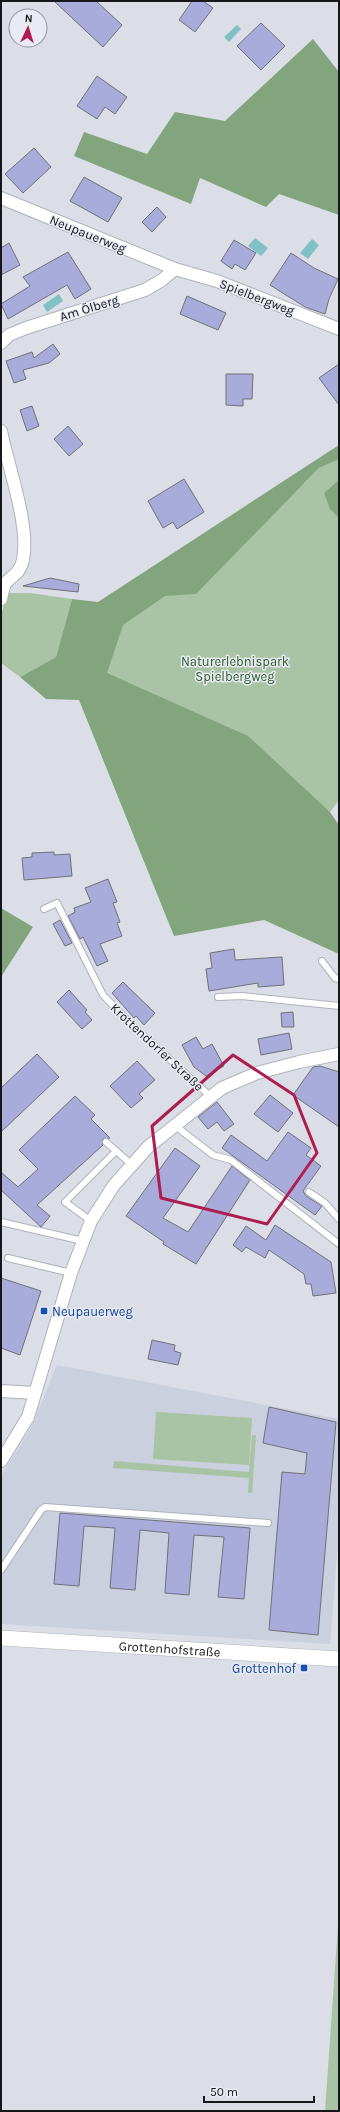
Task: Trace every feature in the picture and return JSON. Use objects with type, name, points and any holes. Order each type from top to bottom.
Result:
[{"type":"street","name":"Neupauerweg","points":[[1,198],[175,269]]},
{"type":"street","name":"Spielbergweg","points":[[175,269],[217,281],[339,329]]},
{"type":"street","name":"Am Ölberg","points":[[1,343],[9,335],[26,328],[145,290],[162,280],[175,269]]},
{"type":"street","points":[[1,431],[20,513],[24,544],[22,561],[17,575],[3,583],[1,599]]},
{"type":"street","name":"Krottendorfer Straße","points":[[1,1461],[28,1417],[71,1273],[91,1221],[114,1185],[131,1164],[174,1125],[222,1088],[257,1073],[298,1062],[339,1054]]},
{"type":"street","points":[[1,1391],[35,1393]]},
{"type":"street","name":"Grottenhofstraße","points":[[1,1638],[339,1658]]},
{"type":"lane","name":"Krottendorfer Straße","points":[[44,909],[57,903],[103,995],[132,1026],[210,1096]]},
{"type":"lane","points":[[322,961],[335,978],[339,979]]},
{"type":"lane","points":[[218,997],[242,996],[339,1006]]},
{"type":"lane","points":[[174,1125],[213,1155],[231,1160],[272,1190],[339,1244]]},
{"type":"lane","points":[[106,1142],[131,1164]]},
{"type":"lane","points":[[91,1221],[64,1202],[116,1152]]},
{"type":"lane","points":[[309,1192],[325,1203],[339,1218]]},
{"type":"lane","points":[[1,1222],[83,1241]]},
{"type":"lane","points":[[8,1258],[71,1273]]},
{"type":"lane","points":[[1,1570],[45,1507],[268,1523]]},
{"type":"highlighted area","points":[[233,1055],[294,1095],[317,1153],[267,1224],[161,1198],[152,1126]]},
{"type":"shaded area","points":[[57,1365],[339,1419],[339,1531],[330,1644],[1,1624],[1,1476],[31,1428]]},
{"type":"green space","points":[[313,39],[339,72],[339,215],[279,194],[266,207],[200,178],[191,204],[74,156],[84,132],[147,154],[175,112],[225,121]]},
{"type":"green space","points":[[339,445],[339,459],[319,468],[196,594],[165,596],[123,625],[107,673],[248,736],[330,812],[339,825],[339,954],[264,920],[174,936],[79,700],[46,699],[20,677],[56,657],[72,599],[98,602]]},
{"type":"green space","name":"Naturerlebnispark Spielbergweg","points":[[339,458],[339,800],[330,812],[319,803],[191,765],[103,669],[120,619],[304,484],[319,468]]},
{"type":"green space","points":[[339,480],[339,518],[330,509],[324,493]]},
{"type":"green space","points":[[7,593],[30,593],[72,599],[56,657],[20,677],[1,663],[1,616]]},
{"type":"green space","points":[[1,908],[33,927],[1,977]]},
{"type":"green space","points":[[156,1412],[252,1418],[249,1465],[153,1459]]},
{"type":"green space","points":[[252,1435],[256,1435],[252,1493],[248,1493],[249,1478],[113,1468],[114,1461],[249,1472]]},
{"type":"green space","points":[[339,1911],[339,2111],[325,2111]]},
{"type":"water","points":[[237,25],[241,29],[229,42],[224,37]]},
{"type":"water","points":[[255,238],[268,248],[261,256],[248,246]]},
{"type":"water","points":[[312,239],[319,245],[308,259],[300,253]]},
{"type":"water","points":[[59,294],[63,301],[47,312],[43,305]]},
{"type":"building","points":[[54,1],[96,1],[122,25],[103,47]]},
{"type":"building","points":[[192,1],[203,1],[213,8],[195,32],[179,20]]},
{"type":"building","points":[[261,23],[285,46],[261,70],[237,46]]},
{"type":"building","points":[[97,76],[127,97],[115,114],[105,107],[97,119],[77,106]]},
{"type":"building","points":[[34,148],[51,167],[23,193],[5,174]]},
{"type":"building","points":[[84,177],[122,198],[108,222],[70,201]]},
{"type":"building","points":[[157,207],[166,217],[152,232],[142,222]]},
{"type":"building","points":[[234,240],[256,253],[245,270],[235,264],[232,269],[221,261]]},
{"type":"building","points":[[9,243],[20,265],[1,275],[1,248]]},
{"type":"building","points":[[68,252],[91,289],[75,299],[67,285],[8,319],[1,304],[30,286],[23,277]]},
{"type":"building","points":[[291,253],[314,268],[338,279],[329,299],[325,314],[305,307],[270,285]]},
{"type":"building","points":[[187,296],[226,313],[218,330],[180,314]]},
{"type":"building","points":[[53,344],[60,354],[49,363],[23,370],[26,379],[14,383],[6,361],[32,352],[34,358]]},
{"type":"building","points":[[339,364],[339,405],[319,378]]},
{"type":"building","points":[[226,374],[253,374],[252,399],[243,399],[243,406],[226,405]]},
{"type":"building","points":[[32,406],[39,426],[27,431],[20,410]]},
{"type":"building","points":[[68,426],[83,444],[69,456],[54,439]]},
{"type":"building","points":[[184,479],[204,512],[177,529],[173,522],[163,528],[148,501]]},
{"type":"building","points":[[50,578],[79,584],[78,592],[23,586]]},
{"type":"building","points":[[54,852],[54,855],[70,854],[72,876],[24,880],[22,858],[32,857],[32,853]]},
{"type":"building","points":[[108,879],[117,902],[113,903],[120,922],[117,923],[122,936],[100,944],[108,961],[97,966],[83,937],[80,939],[68,916],[75,912],[74,908],[91,902],[85,888]]},
{"type":"building","points":[[60,920],[72,943],[65,946],[53,924]]},
{"type":"building","points":[[234,949],[235,960],[282,957],[284,985],[258,987],[258,983],[209,991],[206,969],[212,968],[210,953]]},
{"type":"building","points":[[123,982],[155,1013],[144,1025],[136,1016],[134,1018],[112,993]]},
{"type":"building","points":[[69,990],[87,1010],[85,1012],[92,1020],[82,1029],[57,1002]]},
{"type":"building","points":[[293,1012],[294,1027],[282,1027],[281,1013]]},
{"type":"building","points":[[289,1033],[292,1049],[261,1055],[258,1039]]},
{"type":"building","points":[[196,1037],[203,1049],[212,1044],[224,1066],[206,1076],[194,1067],[182,1045]]},
{"type":"building","points":[[37,1054],[59,1077],[1,1132],[1,1088]]},
{"type":"building","points":[[137,1061],[155,1080],[139,1094],[143,1098],[131,1108],[110,1086]]},
{"type":"building","points":[[320,1066],[339,1072],[339,1127],[293,1095],[313,1067]]},
{"type":"building","points":[[270,1095],[293,1113],[278,1132],[254,1114]]},
{"type":"building","points":[[75,1096],[95,1115],[91,1119],[110,1138],[103,1139],[103,1145],[37,1205],[50,1216],[41,1227],[1,1190],[1,1172],[18,1187],[38,1169],[19,1150]]},
{"type":"building","points":[[217,1102],[234,1124],[224,1131],[217,1122],[208,1129],[198,1117]]},
{"type":"building","points":[[288,1132],[311,1148],[306,1155],[321,1166],[303,1191],[306,1196],[322,1206],[315,1215],[222,1148],[231,1135],[267,1161]]},
{"type":"building","points":[[175,1148],[200,1166],[163,1218],[188,1232],[232,1166],[250,1180],[196,1264],[163,1244],[164,1242],[126,1216]]},
{"type":"building","points":[[275,1225],[331,1262],[336,1293],[313,1296],[311,1284],[306,1284],[304,1274],[269,1250],[265,1258],[246,1247],[242,1252],[233,1245],[246,1226],[266,1240]]},
{"type":"building","points":[[1,1278],[41,1291],[20,1355],[1,1348]]},
{"type":"building","points":[[152,1340],[175,1345],[174,1351],[181,1353],[178,1365],[148,1359]]},
{"type":"building","points":[[269,1407],[336,1422],[318,1635],[269,1630],[282,1472],[305,1474],[307,1453],[263,1443]]},
{"type":"building","points":[[60,1513],[250,1528],[244,1599],[218,1597],[224,1537],[194,1535],[189,1595],[165,1593],[169,1533],[140,1530],[135,1590],[110,1588],[115,1528],[84,1526],[79,1586],[54,1584]]},
{"type":"place","name":"Neupauerweg","points":[[44,1311]]},
{"type":"place","name":"Grottenhof","points":[[304,1668]]}]
